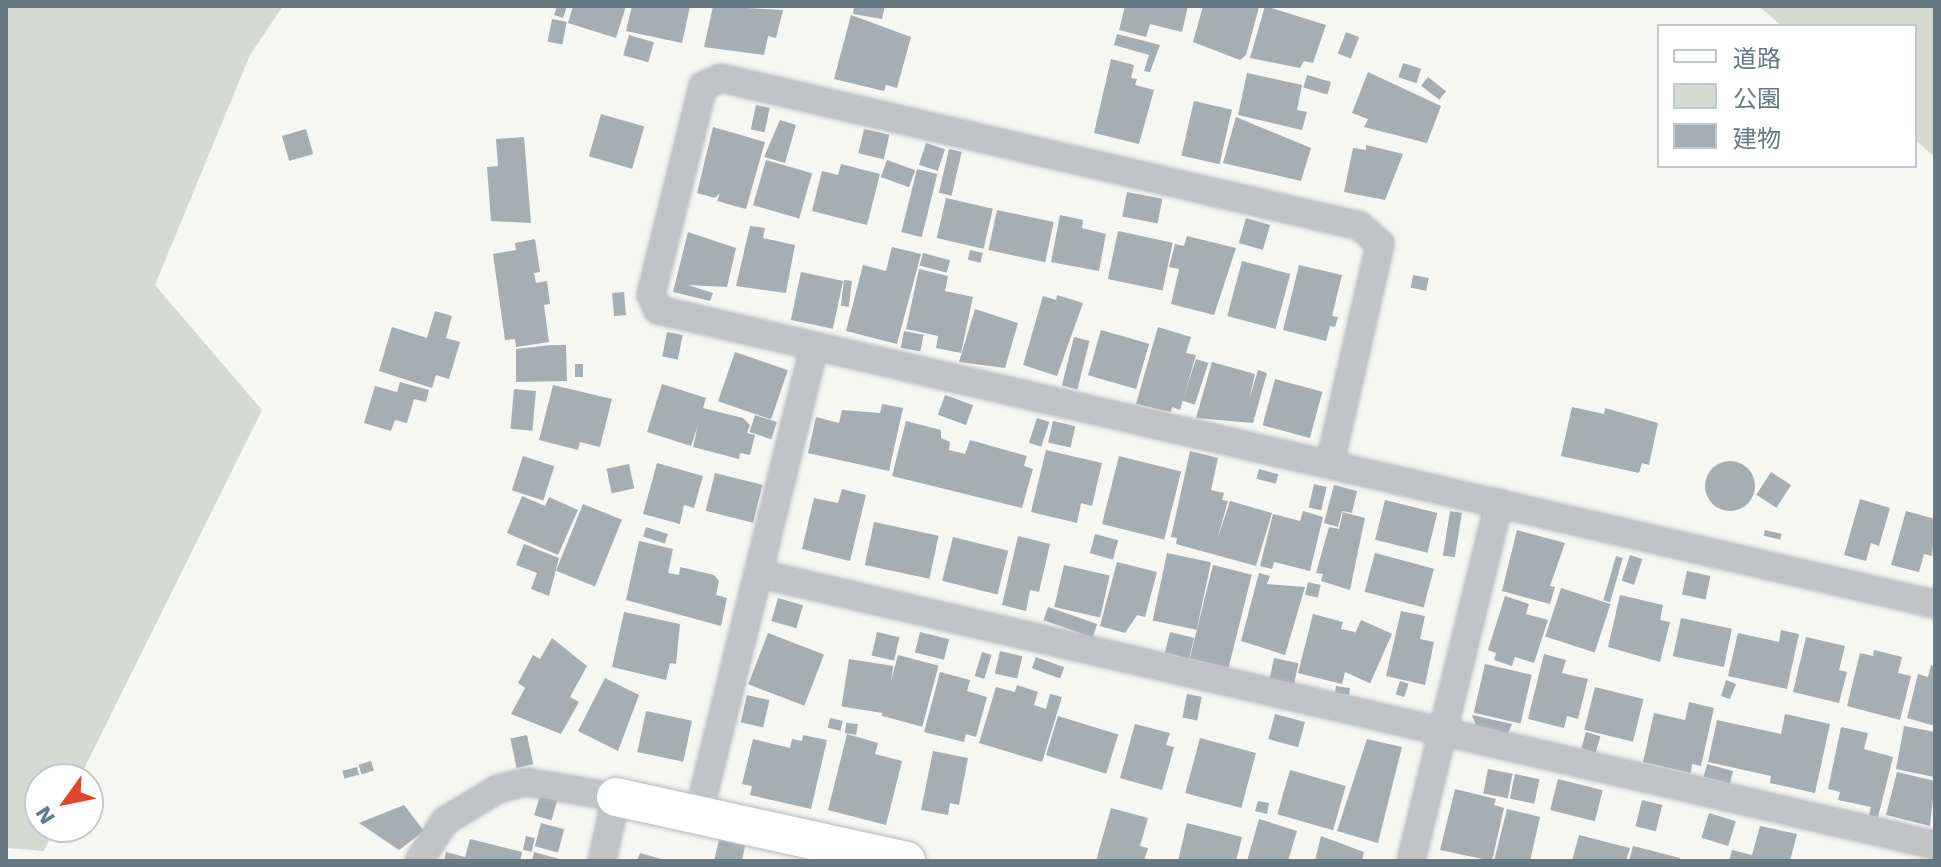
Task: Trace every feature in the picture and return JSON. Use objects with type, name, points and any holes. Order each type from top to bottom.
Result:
[{"type":"street","points":[[1330,463],[1380,244],[1360,226],[721,78],[703,86],[651,295],[658,310],[1935,604]]},
{"type":"street","points":[[699,812],[814,347]]},
{"type":"street","points":[[1411,861],[1439,731],[1499,503]]},
{"type":"street","points":[[760,574],[1935,845]]},
{"type":"street","points":[[419,861],[445,821],[498,789],[526,782],[699,812],[906,861]]},
{"type":"street","points":[[602,861],[616,797]]},
{"type":"green space","points":[[6,6],[283,6],[250,55],[155,285],[262,410],[87,763],[24,763],[24,843],[48,843],[44,851],[6,848]]},
{"type":"green space","points":[[1758,6],[1935,6],[1935,157],[1917,142],[1917,24],[1780,24]]},
{"type":"building","points":[[557,6],[567,6],[563,18],[554,15]]},
{"type":"building","points":[[573,6],[626,6],[616,38],[568,23]]},
{"type":"building","points":[[632,6],[690,6],[682,43],[626,31]]},
{"type":"building","points":[[713,6],[783,10],[776,38],[768,36],[764,55],[704,47]]},
{"type":"building","points":[[854,6],[885,6],[882,19],[853,14]]},
{"type":"building","points":[[1125,6],[1188,6],[1182,32],[1150,24],[1146,37],[1119,30]]},
{"type":"building","points":[[1203,6],[1259,7],[1246,55],[1240,60],[1193,42]]},
{"type":"building","points":[[1265,6],[1326,25],[1313,63],[1304,61],[1300,68],[1250,58]]},
{"type":"building","points":[[851,15],[911,37],[897,88],[886,85],[884,91],[834,79]]},
{"type":"building","points":[[552,19],[567,22],[562,44],[548,42]]},
{"type":"building","points":[[1346,32],[1359,37],[1351,58],[1338,53]]},
{"type":"building","points":[[1117,34],[1160,45],[1150,72],[1144,71],[1149,55],[1114,45]]},
{"type":"building","points":[[629,35],[654,42],[648,62],[623,55]]},
{"type":"building","points":[[1111,59],[1134,65],[1131,78],[1137,79],[1135,85],[1154,90],[1139,144],[1094,133]]},
{"type":"building","points":[[1403,63],[1421,69],[1416,83],[1398,77]]},
{"type":"building","points":[[1368,72],[1441,106],[1427,143],[1364,127],[1368,119],[1352,113]]},
{"type":"building","points":[[1247,73],[1302,85],[1297,110],[1307,112],[1302,130],[1238,115]]},
{"type":"building","points":[[1307,75],[1331,82],[1327,94],[1303,87]]},
{"type":"building","points":[[1428,77],[1446,91],[1439,100],[1421,86]]},
{"type":"building","points":[[1194,101],[1232,110],[1219,164],[1181,156]]},
{"type":"building","points":[[756,105],[770,108],[764,132],[751,129]]},
{"type":"building","points":[[601,114],[644,126],[632,169],[589,156]]},
{"type":"building","points":[[1236,117],[1311,148],[1301,181],[1223,163]]},
{"type":"building","points":[[780,120],[796,125],[785,163],[764,157]]},
{"type":"building","points":[[713,127],[765,142],[746,209],[717,201],[720,193],[715,198],[697,193]]},
{"type":"building","points":[[306,129],[313,154],[289,161],[282,136]]},
{"type":"building","points":[[864,129],[889,135],[884,159],[858,153]]},
{"type":"building","points":[[524,137],[531,223],[491,221],[487,167],[498,166],[496,139]]},
{"type":"building","points":[[926,143],[945,149],[938,171],[919,165]]},
{"type":"building","points":[[1366,145],[1403,154],[1385,200],[1344,192],[1353,148],[1366,150]]},
{"type":"building","points":[[949,149],[962,152],[952,196],[939,193]]},
{"type":"building","points":[[766,160],[812,173],[799,218],[753,205]]},
{"type":"building","points":[[887,160],[915,170],[909,187],[881,177]]},
{"type":"building","points":[[841,164],[880,174],[867,225],[812,211],[822,171],[838,175]]},
{"type":"building","points":[[917,169],[937,174],[922,237],[901,232]]},
{"type":"building","points":[[1127,192],[1162,199],[1158,223],[1122,217]]},
{"type":"building","points":[[946,198],[993,209],[984,249],[937,238]]},
{"type":"building","points":[[997,210],[1054,222],[1045,262],[988,250]]},
{"type":"building","points":[[1060,215],[1083,220],[1082,228],[1106,234],[1099,271],[1051,262]]},
{"type":"building","points":[[1246,218],[1270,225],[1263,250],[1239,243]]},
{"type":"building","points":[[750,226],[765,228],[763,238],[795,245],[786,293],[736,286]]},
{"type":"building","points":[[1118,231],[1173,243],[1163,291],[1108,279]]},
{"type":"building","points":[[688,232],[736,248],[727,287],[688,285],[713,293],[710,301],[673,292]]},
{"type":"building","points":[[1187,236],[1236,248],[1214,315],[1171,304],[1179,269],[1169,267],[1175,244],[1184,246]]},
{"type":"building","points":[[535,239],[540,272],[534,273],[536,283],[547,281],[550,304],[544,305],[549,342],[516,347],[515,339],[505,340],[493,254],[516,250],[515,243]]},
{"type":"building","points":[[892,247],[921,254],[897,344],[846,331],[863,265],[886,271]]},
{"type":"building","points":[[970,250],[983,253],[980,263],[968,260]]},
{"type":"building","points":[[923,253],[950,260],[947,273],[920,266]]},
{"type":"building","points":[[1242,261],[1290,274],[1276,329],[1227,316]]},
{"type":"building","points":[[1299,265],[1342,275],[1332,316],[1338,317],[1335,327],[1330,326],[1326,341],[1283,330]]},
{"type":"building","points":[[919,269],[948,276],[945,291],[973,297],[961,353],[936,348],[938,336],[906,329]]},
{"type":"building","points":[[801,272],[843,281],[833,329],[791,320]]},
{"type":"building","points":[[1413,275],[1429,278],[1426,291],[1411,288]]},
{"type":"building","points":[[844,280],[852,281],[849,307],[841,306]]},
{"type":"building","points":[[624,292],[626,315],[614,316],[612,293]]},
{"type":"building","points":[[1057,295],[1083,303],[1057,376],[1023,365],[1043,296],[1056,300]]},
{"type":"building","points":[[975,309],[1018,323],[1005,368],[959,362]]},
{"type":"building","points":[[435,311],[452,316],[446,338],[460,342],[449,379],[436,375],[432,388],[379,371],[392,327],[427,338]]},
{"type":"building","points":[[1158,327],[1191,337],[1186,353],[1196,355],[1180,410],[1172,407],[1171,412],[1136,404]]},
{"type":"building","points":[[1101,330],[1149,344],[1136,389],[1088,375]]},
{"type":"building","points":[[904,331],[924,335],[920,352],[901,348]]},
{"type":"building","points":[[667,332],[683,335],[678,360],[662,357]]},
{"type":"building","points":[[1074,337],[1090,341],[1077,389],[1062,386]]},
{"type":"building","points":[[566,345],[567,381],[516,382],[516,349]]},
{"type":"building","points":[[735,352],[788,370],[771,419],[718,401]]},
{"type":"building","points":[[1196,359],[1208,363],[1195,405],[1182,401]]},
{"type":"building","points":[[1212,362],[1255,374],[1249,400],[1258,370],[1267,373],[1253,423],[1196,418]]},
{"type":"building","points":[[575,364],[583,364],[583,377],[575,377]]},
{"type":"building","points":[[1275,379],[1322,392],[1310,438],[1263,425]]},
{"type":"building","points":[[400,382],[429,390],[426,402],[414,399],[407,423],[395,420],[391,431],[364,423],[375,386],[397,392]]},
{"type":"building","points":[[662,384],[706,398],[703,408],[743,418],[750,425],[747,433],[755,435],[750,455],[740,453],[739,459],[693,447],[698,425],[691,446],[647,432]]},
{"type":"building","points":[[553,385],[612,399],[600,447],[580,442],[578,450],[539,440]]},
{"type":"building","points":[[514,389],[536,391],[532,431],[511,429]]},
{"type":"building","points":[[945,395],[973,405],[966,425],[938,415]]},
{"type":"building","points":[[882,404],[903,408],[889,471],[808,453],[816,417],[839,423],[842,410],[880,413]]},
{"type":"building","points":[[1572,407],[1604,414],[1605,408],[1658,423],[1649,465],[1642,463],[1639,473],[1561,456]]},
{"type":"building","points":[[755,415],[777,422],[771,439],[749,432]]},
{"type":"building","points":[[1037,418],[1049,422],[1041,447],[1029,443]]},
{"type":"building","points":[[906,421],[941,430],[941,438],[950,442],[949,450],[965,454],[970,440],[1027,456],[1024,466],[1033,469],[1022,508],[892,476]]},
{"type":"building","points":[[1053,421],[1075,426],[1070,448],[1048,442]]},
{"type":"building","points":[[1046,450],[1102,463],[1092,506],[1081,503],[1077,523],[1031,512]]},
{"type":"building","points":[[1190,451],[1218,458],[1211,490],[1224,493],[1222,500],[1228,501],[1217,540],[1230,501],[1272,513],[1256,566],[1176,544],[1177,538],[1171,537]]},
{"type":"building","points":[[523,456],[554,466],[543,500],[512,490]]},
{"type":"building","points":[[1119,456],[1181,471],[1164,539],[1102,524]]},
{"type":"building","points":[[1730,461],[1748,468],[1755,486],[1748,504],[1730,511],[1712,504],[1705,486],[1712,468]]},
{"type":"building","points":[[657,463],[703,476],[694,508],[684,505],[680,524],[643,514]]},
{"type":"building","points":[[629,464],[634,488],[612,493],[607,469]]},
{"type":"building","points":[[1259,469],[1278,474],[1276,484],[1256,479]]},
{"type":"building","points":[[1771,472],[1791,485],[1776,508],[1756,495]]},
{"type":"building","points":[[715,473],[763,485],[753,523],[706,511]]},
{"type":"building","points":[[1314,484],[1327,487],[1321,510],[1309,507]]},
{"type":"building","points":[[1334,485],[1357,491],[1352,513],[1342,511],[1338,527],[1324,523]]},
{"type":"building","points":[[842,489],[866,495],[850,561],[802,549],[814,498],[838,503]]},
{"type":"building","points":[[522,496],[545,506],[549,497],[578,510],[558,555],[507,533]]},
{"type":"building","points":[[1860,499],[1890,508],[1879,546],[1871,543],[1866,561],[1844,555]]},
{"type":"building","points":[[1385,500],[1437,513],[1427,553],[1375,540]]},
{"type":"building","points":[[583,504],[622,520],[595,586],[556,571]]},
{"type":"building","points":[[1303,511],[1323,517],[1310,571],[1274,562],[1272,569],[1260,566],[1273,514],[1300,521]]},
{"type":"building","points":[[1450,511],[1462,513],[1455,557],[1443,555]]},
{"type":"building","points":[[1906,511],[1935,519],[1932,556],[1924,554],[1919,572],[1891,565]]},
{"type":"building","points":[[1343,512],[1365,518],[1350,590],[1321,581],[1323,574],[1316,573],[1329,527],[1339,529]]},
{"type":"building","points":[[874,522],[939,536],[929,579],[865,565]]},
{"type":"building","points":[[646,527],[668,534],[665,544],[643,537]]},
{"type":"building","points":[[1517,530],[1565,543],[1550,586],[1555,587],[1550,604],[1502,591]]},
{"type":"building","points":[[1765,530],[1782,534],[1780,540],[1764,536]]},
{"type":"building","points":[[1095,534],[1118,540],[1113,560],[1090,553]]},
{"type":"building","points":[[1018,536],[1050,544],[1039,592],[1030,590],[1026,611],[1002,605]]},
{"type":"building","points":[[953,537],[1008,551],[997,594],[942,581]]},
{"type":"building","points":[[639,541],[673,549],[668,573],[679,575],[680,567],[714,575],[719,581],[716,595],[727,598],[721,626],[626,600]]},
{"type":"building","points":[[524,544],[559,558],[549,596],[531,589],[537,573],[516,565]]},
{"type":"building","points":[[1167,553],[1211,562],[1197,630],[1153,620]]},
{"type":"building","points":[[1375,553],[1434,569],[1424,607],[1365,592]]},
{"type":"building","points":[[1630,555],[1642,559],[1634,585],[1622,581]]},
{"type":"building","points":[[1616,556],[1623,558],[1610,602],[1603,600]]},
{"type":"building","points":[[1117,562],[1157,572],[1145,617],[1137,615],[1125,633],[1100,626]]},
{"type":"building","points":[[1064,565],[1110,576],[1100,617],[1054,607]]},
{"type":"building","points":[[1213,565],[1252,575],[1229,668],[1190,658]]},
{"type":"building","points":[[1687,571],[1710,576],[1705,599],[1682,594]]},
{"type":"building","points":[[1259,573],[1270,576],[1267,584],[1305,587],[1285,655],[1241,641]]},
{"type":"building","points":[[1308,582],[1321,585],[1318,598],[1305,595]]},
{"type":"building","points":[[1561,588],[1610,604],[1595,653],[1545,637]]},
{"type":"building","points":[[1620,595],[1663,605],[1660,620],[1670,622],[1660,662],[1608,647]]},
{"type":"building","points":[[1505,596],[1529,604],[1526,614],[1548,620],[1534,663],[1515,657],[1512,666],[1494,660],[1496,653],[1488,650]]},
{"type":"building","points":[[778,598],[803,605],[796,628],[771,621]]},
{"type":"building","points":[[1048,607],[1097,624],[1093,637],[1043,620]]},
{"type":"building","points":[[1401,611],[1425,616],[1420,639],[1434,642],[1425,685],[1386,676]]},
{"type":"building","points":[[624,612],[680,624],[676,664],[670,663],[666,680],[612,667]]},
{"type":"building","points":[[1313,614],[1343,622],[1341,629],[1355,632],[1342,684],[1298,673]]},
{"type":"building","points":[[1681,618],[1732,629],[1724,667],[1673,656]]},
{"type":"building","points":[[1361,620],[1392,634],[1370,683],[1339,669]]},
{"type":"building","points":[[1781,630],[1799,634],[1787,689],[1728,676],[1738,633],[1779,642]]},
{"type":"building","points":[[877,632],[899,637],[894,661],[872,655]]},
{"type":"building","points":[[920,632],[949,639],[944,660],[915,652]]},
{"type":"building","points":[[1170,632],[1194,638],[1189,658],[1165,652]]},
{"type":"building","points":[[768,633],[824,655],[804,706],[748,684]]},
{"type":"building","points":[[1806,637],[1845,646],[1839,670],[1847,672],[1839,703],[1793,692]]},
{"type":"building","points":[[552,638],[587,666],[570,697],[579,702],[561,734],[511,714],[525,688],[518,683],[533,655],[540,659]]},
{"type":"building","points":[[1874,650],[1902,657],[1898,673],[1911,676],[1900,720],[1847,706],[1860,653],[1873,656]]},
{"type":"building","points":[[1000,651],[1022,656],[1017,679],[995,673]]},
{"type":"building","points":[[982,652],[992,655],[984,679],[975,676]]},
{"type":"building","points":[[1544,654],[1566,660],[1562,673],[1588,679],[1578,719],[1567,716],[1564,728],[1528,719]]},
{"type":"building","points":[[898,655],[939,666],[922,727],[882,716]]},
{"type":"building","points":[[1036,657],[1064,667],[1060,679],[1032,668]]},
{"type":"building","points":[[1274,658],[1298,663],[1294,684],[1270,679]]},
{"type":"building","points":[[849,659],[893,666],[886,713],[841,706]]},
{"type":"building","points":[[1485,664],[1532,675],[1521,724],[1474,713]]},
{"type":"building","points":[[1931,665],[1935,667],[1935,726],[1907,718],[1918,674],[1928,677]]},
{"type":"building","points":[[940,672],[970,680],[967,691],[987,697],[976,737],[966,734],[964,742],[924,732]]},
{"type":"building","points":[[605,678],[639,695],[618,751],[578,731]]},
{"type":"building","points":[[1726,680],[1736,684],[1730,699],[1721,696]]},
{"type":"building","points":[[1400,681],[1409,684],[1404,697],[1396,694]]},
{"type":"building","points":[[1017,685],[1038,692],[1034,705],[1046,709],[1050,694],[1062,697],[1042,762],[979,743],[996,687],[1015,692]]},
{"type":"building","points":[[1336,686],[1350,688],[1349,695],[1335,693]]},
{"type":"building","points":[[1595,687],[1644,699],[1633,742],[1584,730]]},
{"type":"building","points":[[1187,694],[1202,697],[1197,720],[1182,718]]},
{"type":"building","points":[[747,695],[769,700],[763,727],[741,722]]},
{"type":"building","points":[[1689,702],[1714,708],[1701,766],[1692,764],[1691,773],[1643,762],[1654,713],[1685,720]]},
{"type":"building","points":[[646,711],[692,721],[683,762],[637,752]]},
{"type":"building","points":[[1275,714],[1305,722],[1298,747],[1268,739]]},
{"type":"building","points":[[1785,714],[1830,724],[1815,793],[1770,783],[1771,776],[1708,762],[1717,720],[1781,734]]},
{"type":"building","points":[[1472,715],[1512,724],[1508,733],[1476,725]]},
{"type":"building","points":[[1058,716],[1118,734],[1106,774],[1046,755]]},
{"type":"building","points":[[830,718],[843,721],[840,731],[828,728]]},
{"type":"building","points":[[846,723],[858,724],[856,735],[845,733]]},
{"type":"building","points":[[1135,724],[1170,733],[1166,745],[1174,747],[1162,790],[1120,778]]},
{"type":"building","points":[[1904,726],[1935,732],[1934,777],[1896,769]]},
{"type":"building","points":[[1841,727],[1868,733],[1864,749],[1893,757],[1878,817],[1869,815],[1871,807],[1838,800],[1840,792],[1828,789]]},
{"type":"building","points":[[1586,732],[1600,736],[1596,752],[1581,748]]},
{"type":"building","points":[[847,734],[878,743],[875,754],[902,761],[886,825],[828,810]]},
{"type":"building","points":[[527,735],[533,764],[517,768],[510,739]]},
{"type":"building","points":[[803,735],[827,740],[811,809],[750,795],[752,786],[742,784],[753,739],[790,748],[792,739],[802,741]]},
{"type":"building","points":[[1200,738],[1256,753],[1241,808],[1185,793]]},
{"type":"building","points":[[1367,739],[1402,747],[1378,843],[1337,831]]},
{"type":"building","points":[[933,751],[968,758],[959,805],[950,803],[948,815],[921,810]]},
{"type":"building","points":[[371,761],[374,771],[361,774],[359,765]]},
{"type":"building","points":[[1707,764],[1733,771],[1730,784],[1704,777]]},
{"type":"building","points":[[357,767],[359,775],[344,778],[342,771]]},
{"type":"building","points":[[1488,769],[1513,774],[1508,798],[1483,794]]},
{"type":"building","points":[[1290,770],[1346,786],[1333,830],[1277,814]]},
{"type":"building","points":[[1897,772],[1935,781],[1930,826],[1886,815]]},
{"type":"building","points":[[1515,774],[1539,779],[1534,804],[1510,798]]},
{"type":"building","points":[[1558,779],[1603,790],[1595,821],[1550,810]]},
{"type":"building","points":[[1455,789],[1496,799],[1494,805],[1504,808],[1492,861],[1440,850]]},
{"type":"building","points":[[540,795],[557,800],[552,820],[534,815]]},
{"type":"building","points":[[1642,800],[1662,805],[1656,831],[1635,826]]},
{"type":"building","points":[[1258,801],[1269,803],[1267,814],[1255,811]]},
{"type":"building","points":[[404,805],[424,831],[399,850],[359,823]]},
{"type":"building","points":[[1111,808],[1148,818],[1140,846],[1148,848],[1144,861],[1096,861]]},
{"type":"building","points":[[1507,809],[1540,817],[1530,861],[1494,861]]},
{"type":"building","points":[[1709,813],[1736,821],[1728,846],[1701,838]]},
{"type":"building","points":[[1259,819],[1297,831],[1288,861],[1247,861]]},
{"type":"building","points":[[541,823],[564,829],[558,852],[535,846]]},
{"type":"building","points":[[1187,823],[1242,837],[1236,861],[1178,861]]},
{"type":"building","points":[[1760,826],[1797,834],[1790,861],[1729,861],[1732,850],[1752,855]]},
{"type":"building","points":[[1579,835],[1630,848],[1626,861],[1572,861]]},
{"type":"building","points":[[526,836],[535,838],[532,852],[523,850]]},
{"type":"building","points":[[1321,836],[1364,852],[1362,861],[1315,861]]},
{"type":"building","points":[[470,839],[522,852],[520,861],[444,861],[446,852],[465,857]]},
{"type":"building","points":[[719,840],[745,846],[742,861],[714,861]]},
{"type":"building","points":[[1633,846],[1680,858],[1680,861],[1629,861]]},
{"type":"building","points":[[534,852],[563,860],[563,861],[532,861]]},
{"type":"building","points":[[640,853],[665,860],[665,861],[637,861]]}]
